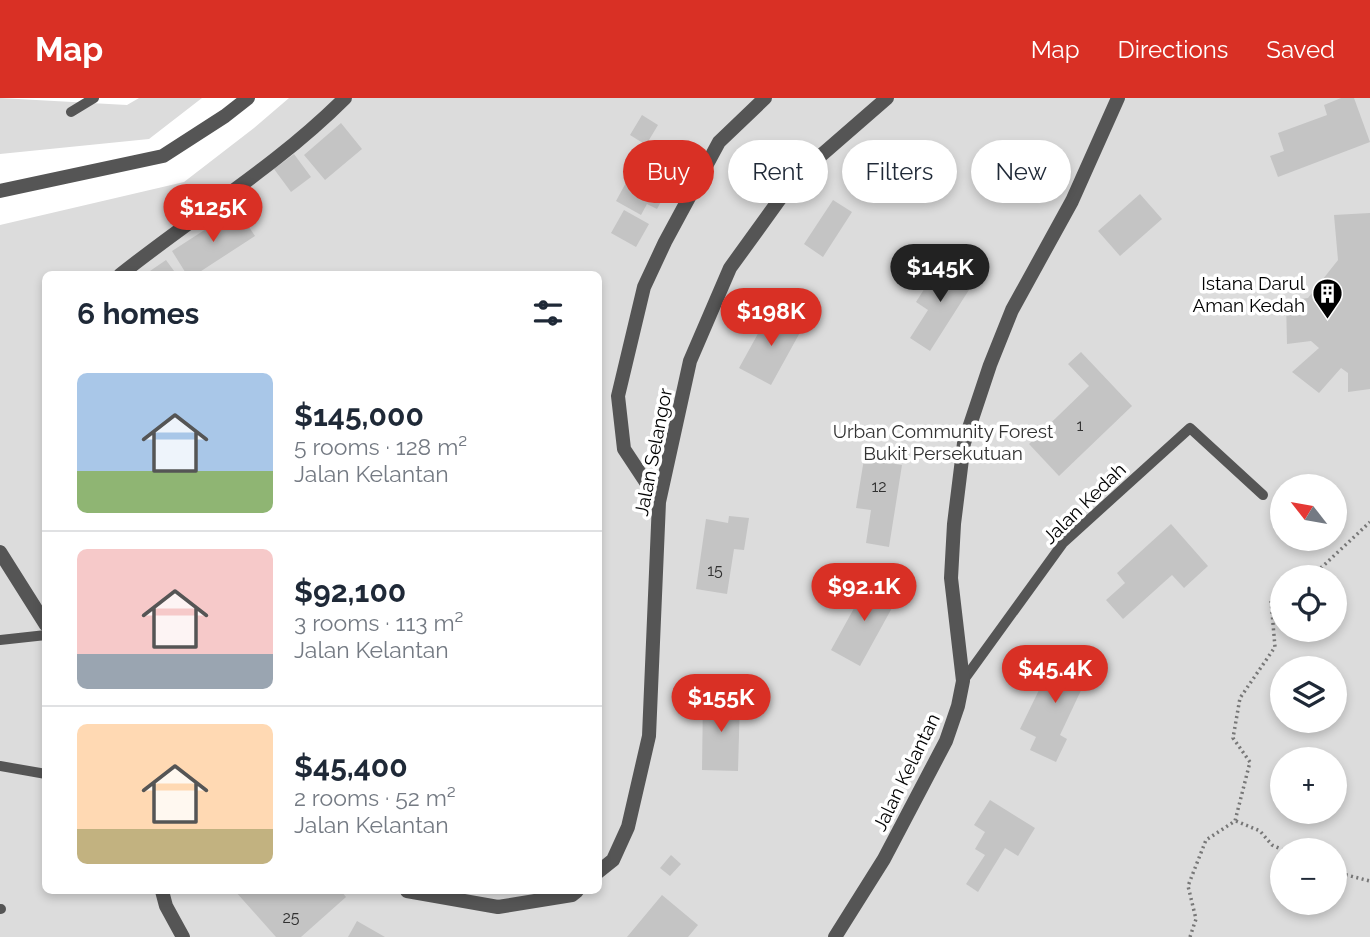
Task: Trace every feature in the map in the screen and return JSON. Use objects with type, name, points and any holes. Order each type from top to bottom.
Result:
[{"type":"street","points":[[0,191],[163,156],[248,98]]},
{"type":"street","points":[[125,271],[265,169],[318,125],[345,98]]},
{"type":"street","points":[[659,502],[624,449],[618,396],[644,287],[719,142],[765,98]]},
{"type":"street","name":"Jalan Selangor","points":[[602,869],[613,860],[628,827],[649,736],[659,502],[690,360],[730,268],[795,178],[887,98]]},
{"type":"street","name":"Jalan Kelantan","points":[[835,937],[884,859],[946,741],[958,706],[963,681],[951,578],[954,524],[964,443],[1012,310],[1072,201],[1118,98]]},
{"type":"street","points":[[0,552],[42,619]]},
{"type":"street","points":[[163,894],[183,937]]},
{"type":"street","points":[[424,894],[498,907],[573,894]]},
{"type":"lane","points":[[71,111],[94,98]]},
{"type":"lane","name":"Jalan Kedah","points":[[963,681],[1063,543],[1190,428],[1264,495]]},
{"type":"lane","points":[[0,640],[42,635]]},
{"type":"lane","points":[[0,766],[42,773]]},
{"type":"path","points":[[1324,565],[1370,522]]},
{"type":"path","points":[[1191,937],[1196,919],[1188,886],[1206,841],[1235,821],[1250,762],[1233,738],[1240,698],[1275,648],[1274,642]]},
{"type":"path","points":[[1235,821],[1260,831],[1270,843]]},
{"type":"path","points":[[1347,876],[1370,881]]},
{"type":"green space","points":[[0,98],[127,105],[139,98],[202,98],[149,139],[0,154]]},
{"type":"green space","name":"Urban Community Forest Bukit Persekutuan","points":[[289,98],[1370,98],[1370,937],[0,937],[0,225],[184,182]]},
{"type":"building","points":[[1341,98],[1354,98],[1370,142],[1278,177],[1270,156],[1284,151],[1278,133],[1327,115],[1324,105]]},
{"type":"building","points":[[642,115],[658,125],[649,140],[638,140],[630,135]]},
{"type":"building","points":[[341,123],[362,149],[325,180],[304,155]]},
{"type":"building","points":[[294,154],[311,177],[291,192],[274,169]]},
{"type":"building","points":[[623,188],[623,203],[660,203],[657,209],[647,204],[641,215],[616,201]]},
{"type":"building","points":[[1140,194],[1162,219],[1120,256],[1098,231]]},
{"type":"building","points":[[833,200],[852,212],[823,257],[804,244]]},
{"type":"building","points":[[237,209],[255,236],[201,271],[184,271],[172,251]]},
{"type":"building","points":[[624,210],[649,224],[636,247],[611,233]]},
{"type":"building","name":"Istana Darul Aman Kedah","points":[[1370,213],[1370,389],[1348,392],[1348,373],[1341,368],[1319,393],[1292,372],[1319,348],[1311,341],[1287,344],[1286,301],[1308,298],[1338,260],[1334,215]]},
{"type":"building","points":[[166,260],[174,271],[150,271]]},
{"type":"building","points":[[942,261],[974,282],[930,351],[910,338],[928,310],[916,302]]},
{"type":"building","points":[[771,310],[803,327],[771,385],[739,368]]},
{"type":"building","points":[[1081,352],[1132,406],[1059,476],[1029,444],[1089,386],[1068,364]]},
{"type":"building","points":[[864,459],[902,465],[889,547],[866,543],[871,510],[856,508]]},
{"type":"building","points":[[729,516],[749,518],[744,550],[734,549],[727,594],[696,589],[706,519],[728,523]]},
{"type":"building","points":[[1171,524],[1208,566],[1184,588],[1172,575],[1123,619],[1106,600],[1125,583],[1117,573]]},
{"type":"building","points":[[869,581],[898,597],[860,666],[831,650]]},
{"type":"building","points":[[1058,651],[1092,667],[1060,735],[1067,739],[1056,762],[1030,750],[1036,737],[1020,729]]},
{"type":"building","points":[[703,697],[740,698],[738,771],[702,770]]},
{"type":"building","points":[[990,800],[1035,828],[1018,856],[1005,848],[978,892],[966,884],[985,855],[975,849],[985,832],[974,825]]},
{"type":"building","points":[[671,855],[681,864],[670,876],[660,868]]},
{"type":"building","points":[[238,894],[344,894],[346,897],[301,937],[276,937]]},
{"type":"building","points":[[662,895],[698,925],[688,937],[627,937]]},
{"type":"building","points":[[357,921],[385,937],[348,937]]},
{"type":"place","name":"Istana Darul Aman Kedah","points":[[1328,321]]}]
